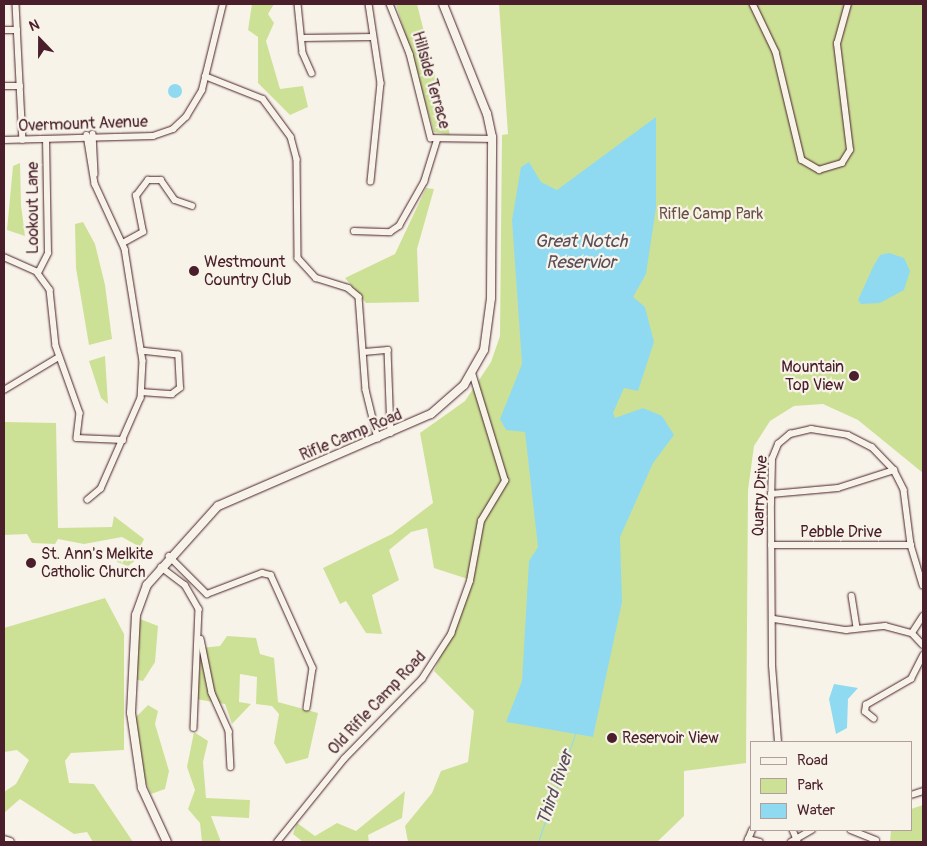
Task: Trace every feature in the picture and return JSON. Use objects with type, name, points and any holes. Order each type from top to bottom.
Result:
[{"type":"street","points":[[16,4],[22,140]]},
{"type":"street","name":"Overmount Avenue","points":[[4,140],[46,140],[90,134],[167,132],[186,118],[206,76],[223,4]]},
{"type":"street","points":[[298,4],[302,38],[312,74]]},
{"type":"street","points":[[369,4],[381,96],[370,181]]},
{"type":"street","name":"Hillside Terrace","points":[[390,4],[410,54],[429,134],[437,140],[492,139]]},
{"type":"street","name":"Rifle Camp Road","points":[[167,842],[142,788],[131,713],[137,610],[144,590],[169,556],[200,522],[228,501],[378,439],[446,404],[472,373],[490,322],[492,139],[487,114],[443,4]]},
{"type":"street","points":[[753,4],[776,52],[802,160],[819,170],[842,164],[850,150],[837,44],[848,4]]},
{"type":"street","points":[[4,30],[18,30]]},
{"type":"street","points":[[302,38],[373,37]]},
{"type":"street","points":[[206,76],[258,97],[279,115],[294,143],[298,258],[316,278],[358,294],[367,400],[378,439]]},
{"type":"street","points":[[4,86],[20,86]]},
{"type":"street","points":[[88,500],[101,490],[141,392],[141,351],[123,243],[95,184],[90,134]]},
{"type":"street","name":"Lookout Lane","points":[[38,273],[48,253],[46,140]]},
{"type":"street","points":[[354,231],[390,232],[400,226],[424,182],[437,140]]},
{"type":"street","points":[[123,243],[143,232],[136,196],[148,180],[161,180],[175,200],[192,206]]},
{"type":"street","points":[[4,257],[38,273],[50,290],[60,357],[77,400],[78,438],[123,440]]},
{"type":"street","points":[[364,352],[388,350],[391,433]]},
{"type":"street","points":[[141,351],[178,355],[180,388],[172,394],[141,392]]},
{"type":"street","points":[[4,390],[60,357]]},
{"type":"street","name":"Old Rifle Camp Road","points":[[277,842],[340,764],[427,673],[450,634],[470,581],[481,521],[505,481],[472,373]]},
{"type":"street","name":"Quarry Drive","points":[[778,741],[772,665],[774,619],[771,545],[772,459],[778,444],[790,434],[811,429],[856,439],[872,447],[894,470],[904,490],[911,545],[923,585]]},
{"type":"street","points":[[772,494],[838,488],[894,470]]},
{"type":"street","name":"Pebble Drive","points":[[771,545],[911,545]]},
{"type":"street","points":[[169,556],[189,579],[207,594],[262,573],[271,575],[313,668],[307,708]]},
{"type":"street","points":[[161,567],[185,585],[199,609],[200,637],[194,728]]},
{"type":"street","points":[[185,585],[189,579]]},
{"type":"street","points":[[852,596],[857,628]]},
{"type":"street","points":[[912,633],[923,616]]},
{"type":"street","points":[[774,619],[857,628],[885,626],[912,633],[923,645]]},
{"type":"street","points":[[200,637],[212,692],[229,731],[231,767]]},
{"type":"street","points":[[874,719],[865,712],[866,705],[911,679],[923,655]]},
{"type":"street","points":[[796,841],[811,831]]},
{"type":"street","points":[[854,831],[876,840]]},
{"type":"street","points":[[4,840],[10,842]]},
{"type":"street","points":[[748,840],[760,842]]},
{"type":"green space","points":[[252,4],[274,4],[268,14],[274,23],[266,41],[280,89],[303,86],[308,107],[290,115],[258,83],[258,37],[248,30]]},
{"type":"green space","points":[[396,4],[417,4],[450,135],[434,132]]},
{"type":"green space","name":"Rifle Camp Park","points":[[499,4],[923,4],[923,473],[858,420],[823,404],[794,406],[770,421],[754,446],[748,490],[746,763],[684,771],[684,816],[657,842],[408,842],[405,826],[432,793],[441,771],[468,762],[474,711],[434,671],[474,581],[434,568],[427,528],[411,532],[389,550],[399,580],[372,595],[382,634],[366,633],[346,601],[340,604],[323,568],[392,534],[433,503],[420,433],[465,401],[491,362],[500,336],[502,135],[508,134]]},
{"type":"green space","points":[[20,163],[21,205],[25,236],[7,230],[13,166]]},
{"type":"green space","points":[[426,188],[434,189],[417,249],[419,302],[366,303],[345,278],[395,254]]},
{"type":"green space","points":[[83,222],[95,244],[105,285],[112,339],[89,345],[76,268],[75,224]]},
{"type":"green space","points":[[105,356],[108,404],[101,398],[89,361]]},
{"type":"green space","points":[[4,422],[56,423],[58,528],[112,527],[114,516],[144,539],[140,547],[122,537],[84,544],[58,539],[55,544],[32,543],[27,534],[4,535]]},
{"type":"green space","points":[[119,548],[143,555],[128,566],[117,562]]},
{"type":"green space","points":[[105,598],[124,634],[124,750],[71,753],[65,761],[69,783],[94,784],[133,842],[93,842],[87,832],[74,834],[20,799],[4,813],[4,792],[16,784],[29,760],[17,750],[4,752],[4,628]]},
{"type":"green space","points":[[140,619],[158,626],[155,662],[143,681],[134,679]]},
{"type":"green space","points":[[227,636],[256,638],[260,654],[274,658],[278,702],[318,713],[308,758],[286,764],[274,743],[279,714],[272,706],[256,704],[257,677],[240,674],[239,702],[251,704],[232,724],[225,704],[196,699],[202,648],[220,646]]},
{"type":"green space","points":[[148,705],[158,711],[155,724],[169,771],[165,789],[151,794],[140,769],[135,718]]},
{"type":"green space","points":[[194,732],[208,741],[203,762],[206,798],[250,800],[249,818],[211,816],[221,842],[202,842],[200,823],[188,809],[195,790],[187,767]]},
{"type":"green space","points":[[405,791],[402,818],[368,835],[369,842],[303,842],[293,834],[297,823],[315,836],[337,823],[356,831]]},
{"type":"green space","points":[[923,805],[923,842],[890,842],[891,831],[912,831],[912,809]]},
{"type":"water","points":[[172,84],[178,84],[182,91],[178,98],[172,98],[168,94],[168,88]]},
{"type":"water","name":"Great Notch Reservior","points":[[656,117],[656,208],[646,274],[633,297],[645,307],[654,342],[638,391],[624,388],[613,413],[615,418],[643,408],[662,416],[674,435],[653,463],[620,537],[622,602],[593,737],[506,722],[522,681],[529,561],[538,547],[525,432],[506,430],[500,419],[522,364],[512,220],[521,167],[529,162],[541,182],[557,190]]},
{"type":"water","points":[[889,253],[904,258],[910,271],[904,290],[880,303],[861,304],[858,300],[873,267],[880,255]]},
{"type":"water","points":[[834,684],[858,688],[848,699],[847,728],[836,734],[829,699]]},
{"type":"waterway","name":"Third River","points":[[538,842],[575,734]]},
{"type":"place","name":"Westmount Country Club","points":[[194,271]]},
{"type":"place","name":"Mountain Top View","points":[[854,376]]},
{"type":"place","name":"St. Ann's Melkite Catholic Church","points":[[31,563]]},
{"type":"place","name":"Reservoir View","points":[[612,738]]}]
